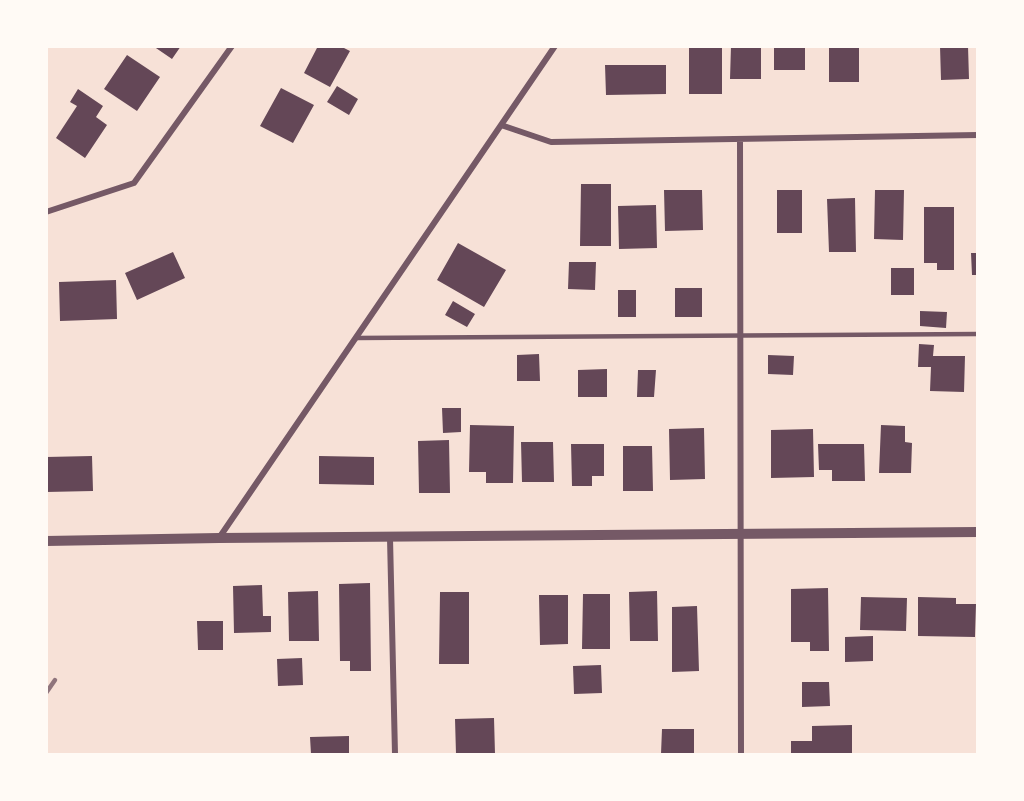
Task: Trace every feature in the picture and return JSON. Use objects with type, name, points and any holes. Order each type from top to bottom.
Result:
[{"type":"street","points":[[46,212],[134,183],[232,46]]},
{"type":"street","points":[[219,538],[555,46]]},
{"type":"street","points":[[501,125],[551,142],[978,135]]},
{"type":"street","points":[[740,139],[741,754]]},
{"type":"street","points":[[46,541],[978,532]]},
{"type":"street","points":[[390,538],[395,754]]},
{"type":"lane","points":[[356,338],[978,334]]},
{"type":"building","points":[[153,46],[181,46],[172,59]]},
{"type":"building","points":[[318,46],[340,46],[350,51],[330,87],[304,73]]},
{"type":"building","points":[[689,46],[722,46],[722,94],[689,94]]},
{"type":"building","points":[[731,46],[761,46],[761,79],[730,79]]},
{"type":"building","points":[[774,46],[805,46],[805,70],[774,70]]},
{"type":"building","points":[[829,46],[859,46],[859,82],[829,82]]},
{"type":"building","points":[[940,46],[968,46],[969,79],[941,80]]},
{"type":"building","points":[[127,55],[160,77],[137,111],[104,89]]},
{"type":"building","points":[[605,65],[666,65],[666,94],[606,95]]},
{"type":"building","points":[[337,86],[358,99],[349,115],[327,102]]},
{"type":"building","points":[[281,88],[314,105],[293,143],[260,126]]},
{"type":"building","points":[[78,89],[103,106],[96,117],[107,125],[85,158],[56,138],[77,106],[70,102]]},
{"type":"building","points":[[581,184],[611,184],[611,246],[580,246]]},
{"type":"building","points":[[664,190],[702,190],[703,230],[665,231]]},
{"type":"building","points":[[777,190],[802,190],[802,233],[777,233]]},
{"type":"building","points":[[875,190],[904,190],[903,240],[874,239]]},
{"type":"building","points":[[855,198],[856,252],[829,252],[827,199]]},
{"type":"building","points":[[656,205],[657,248],[619,249],[618,206]]},
{"type":"building","points":[[924,207],[954,207],[954,270],[937,270],[937,263],[924,263]]},
{"type":"building","points":[[458,243],[506,270],[484,307],[437,280]]},
{"type":"building","points":[[173,252],[185,278],[137,300],[125,273]]},
{"type":"building","points":[[971,253],[978,253],[978,275],[972,275]]},
{"type":"building","points":[[569,262],[596,262],[595,290],[568,289]]},
{"type":"building","points":[[891,268],[914,268],[914,295],[891,295]]},
{"type":"building","points":[[116,280],[117,319],[60,321],[59,282]]},
{"type":"building","points":[[675,288],[702,288],[702,317],[675,317]]},
{"type":"building","points":[[618,290],[636,290],[636,317],[618,317]]},
{"type":"building","points":[[453,301],[475,314],[467,327],[445,315]]},
{"type":"building","points":[[920,311],[947,312],[946,328],[920,326]]},
{"type":"building","points":[[919,344],[934,345],[933,356],[965,356],[964,392],[930,391],[931,367],[918,367]]},
{"type":"building","points":[[539,354],[540,381],[517,381],[517,355]]},
{"type":"building","points":[[768,355],[794,356],[793,375],[768,374]]},
{"type":"building","points":[[607,369],[607,397],[578,397],[578,370]]},
{"type":"building","points":[[638,370],[656,370],[654,397],[637,397]]},
{"type":"building","points":[[442,408],[461,408],[461,432],[443,433]]},
{"type":"building","points":[[470,425],[514,426],[513,483],[486,483],[486,472],[469,472]]},
{"type":"building","points":[[881,425],[905,426],[905,442],[912,443],[911,473],[879,473]]},
{"type":"building","points":[[704,428],[705,479],[670,480],[669,429]]},
{"type":"building","points":[[813,429],[814,477],[771,478],[771,430]]},
{"type":"building","points":[[449,440],[450,493],[419,493],[418,441]]},
{"type":"building","points":[[521,442],[553,442],[554,482],[522,482]]},
{"type":"building","points":[[571,444],[604,444],[604,476],[592,476],[592,486],[572,486]]},
{"type":"building","points":[[818,444],[864,444],[865,481],[832,481],[832,470],[819,470]]},
{"type":"building","points":[[623,446],[652,446],[653,491],[623,491]]},
{"type":"building","points":[[92,456],[93,491],[46,492],[46,457]]},
{"type":"building","points":[[319,456],[374,457],[374,485],[319,484]]},
{"type":"building","points":[[370,583],[371,671],[350,671],[350,661],[340,661],[339,584]]},
{"type":"building","points":[[262,585],[263,616],[271,616],[271,632],[234,633],[233,586]]},
{"type":"building","points":[[828,588],[829,651],[810,651],[810,642],[791,642],[791,589]]},
{"type":"building","points":[[318,591],[319,641],[289,641],[288,592]]},
{"type":"building","points":[[657,591],[658,641],[630,641],[629,592]]},
{"type":"building","points":[[440,592],[469,592],[469,664],[439,664]]},
{"type":"building","points":[[583,594],[610,594],[610,649],[582,649]]},
{"type":"building","points":[[539,595],[568,595],[568,644],[540,645]]},
{"type":"building","points":[[861,597],[907,598],[906,631],[860,630]]},
{"type":"building","points":[[918,597],[956,598],[956,604],[976,604],[975,637],[918,636]]},
{"type":"building","points":[[697,606],[699,671],[672,672],[672,607]]},
{"type":"building","points":[[197,621],[223,621],[223,650],[198,650]]},
{"type":"building","points":[[873,636],[873,661],[845,662],[845,637]]},
{"type":"building","points":[[302,658],[303,685],[278,686],[277,659]]},
{"type":"building","points":[[601,665],[602,693],[574,694],[573,666]]},
{"type":"building","points":[[802,682],[829,682],[830,706],[802,707]]},
{"type":"building","points":[[494,718],[495,754],[456,754],[455,719]]},
{"type":"building","points":[[852,725],[852,754],[791,754],[791,741],[812,741],[812,726]]},
{"type":"building","points":[[662,729],[694,729],[694,754],[661,754]]},
{"type":"building","points":[[349,736],[349,754],[311,754],[310,737]]},
{"type":"railway","points":[[46,693],[55,680]]}]
